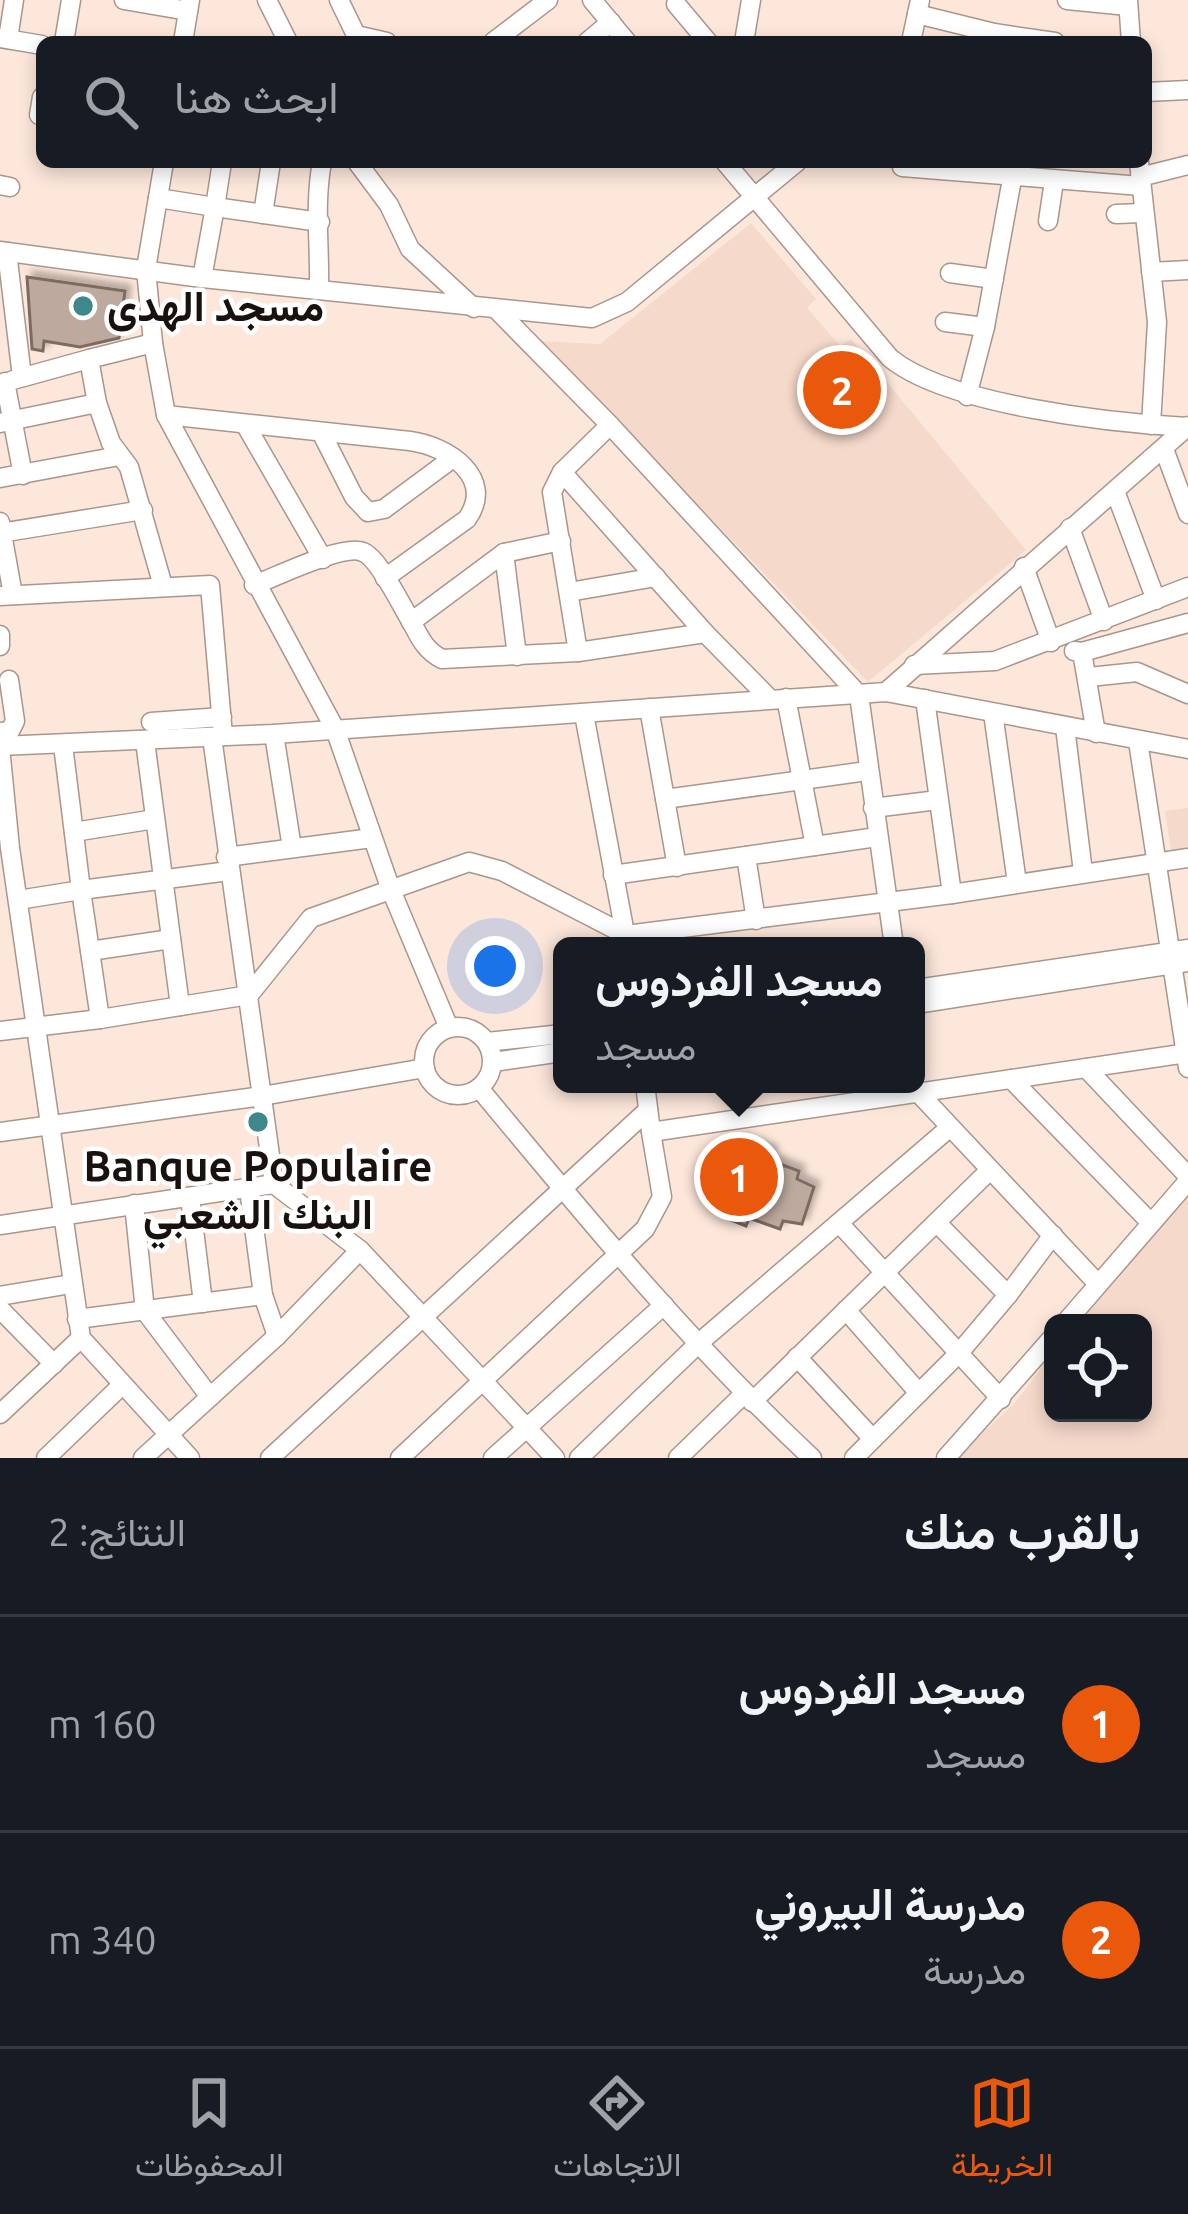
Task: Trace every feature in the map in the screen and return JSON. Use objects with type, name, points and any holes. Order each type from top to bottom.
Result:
[{"type":"street","points":[[14,0],[4,38],[36,44]]},
{"type":"street","points":[[65,36],[70,0]]},
{"type":"street","points":[[124,0],[189,6],[184,36]]},
{"type":"street","points":[[268,0],[285,36]]},
{"type":"street","points":[[355,36],[342,5],[364,0]]},
{"type":"street","points":[[502,36],[548,0]]},
{"type":"street","points":[[592,0],[622,36]]},
{"type":"street","points":[[745,36],[751,0]]},
{"type":"street","points":[[1067,0],[1128,3],[1131,36]]},
{"type":"street","points":[[676,4],[703,36]]},
{"type":"street","points":[[918,7],[979,30],[1017,36]]},
{"type":"street","points":[[594,36],[610,22]]},
{"type":"street","points":[[1152,92],[1188,90]]},
{"type":"street","points":[[922,168],[1000,172],[1084,184],[1188,165]]},
{"type":"street","points":[[163,168],[146,269],[166,415],[335,729],[391,890],[449,1028]]},
{"type":"street","points":[[202,278],[221,168]]},
{"type":"street","points":[[263,214],[270,168]]},
{"type":"street","points":[[319,289],[316,197],[321,168]]},
{"type":"street","points":[[361,168],[389,205],[410,249],[474,308]]},
{"type":"street","points":[[730,168],[890,358],[909,373],[967,396],[1151,425],[1188,426]]},
{"type":"street","points":[[23,475],[7,422],[4,251],[570,319],[608,314],[627,302],[789,168]]},
{"type":"street","points":[[1084,168],[1084,184]]},
{"type":"street","points":[[967,396],[994,279],[1000,172]]},
{"type":"street","points":[[1140,175],[1157,322],[1151,425]]},
{"type":"street","points":[[1048,221],[1054,181]]},
{"type":"street","points":[[158,198],[320,223]]},
{"type":"street","points":[[1116,214],[1142,213]]},
{"type":"street","points":[[1150,272],[1188,270]]},
{"type":"street","points":[[950,273],[994,279]]},
{"type":"street","points":[[498,311],[859,695],[893,937]]},
{"type":"street","points":[[945,322],[985,327]]},
{"type":"street","points":[[9,381],[153,343]]},
{"type":"street","points":[[89,358],[97,403],[119,456],[129,467],[163,586]]},
{"type":"street","points":[[7,422],[47,423],[97,403]]},
{"type":"street","points":[[166,415],[430,443],[452,458],[479,490],[475,507],[467,519],[385,578]]},
{"type":"street","points":[[245,424],[323,559]]},
{"type":"street","points":[[578,652],[552,502],[562,472],[610,425]]},
{"type":"street","points":[[886,692],[1188,426]]},
{"type":"street","points":[[321,432],[355,497],[368,512],[384,509],[452,458]]},
{"type":"street","points":[[1164,448],[1188,514]]},
{"type":"street","points":[[0,478],[119,456]]},
{"type":"street","points":[[562,472],[705,633],[777,698],[803,782],[815,846]]},
{"type":"street","points":[[1024,567],[1058,639],[1082,652],[1185,623],[1165,596],[1115,491]]},
{"type":"street","points":[[1,533],[143,510]]},
{"type":"street","points":[[0,522],[6,596],[253,582],[361,550],[385,578],[425,647],[442,658],[578,652],[705,633]]},
{"type":"street","points":[[1070,528],[1104,622]]},
{"type":"street","points":[[411,622],[504,554],[561,541]]},
{"type":"street","points":[[504,554],[517,656]]},
{"type":"street","points":[[569,592],[656,578]]},
{"type":"street","points":[[210,585],[228,864],[274,1184],[360,1250],[555,1458]]},
{"type":"street","points":[[914,665],[995,661],[1165,596]]},
{"type":"street","points":[[1137,672],[1165,596]]},
{"type":"street","points":[[0,635],[0,646]]},
{"type":"street","points":[[1082,652],[1090,677],[1096,733]]},
{"type":"street","points":[[1090,677],[1137,672],[1188,694]]},
{"type":"street","points":[[0,732],[10,731],[15,721],[9,680]]},
{"type":"street","points":[[190,1458],[122,1385],[79,1328],[52,1119],[12,910],[0,746],[64,745],[148,731],[274,734],[886,692],[1188,749]]},
{"type":"street","points":[[925,699],[952,893]]},
{"type":"street","points":[[649,708],[677,867]]},
{"type":"street","points":[[993,712],[1017,883]]},
{"type":"street","points":[[584,714],[626,937]]},
{"type":"street","points":[[1065,728],[1083,872]]},
{"type":"street","points":[[148,731],[180,1006]]},
{"type":"street","points":[[274,734],[292,848]]},
{"type":"street","points":[[925,1087],[1186,1059],[1180,957],[1155,862],[1138,740]]},
{"type":"street","points":[[64,745],[100,1019]]},
{"type":"street","points":[[665,799],[867,771]]},
{"type":"street","points":[[873,808],[938,800]]},
{"type":"street","points":[[74,832],[155,819]]},
{"type":"street","points":[[614,875],[877,837]]},
{"type":"street","points":[[12,910],[81,890],[164,880],[292,848],[372,838]]},
{"type":"street","points":[[746,856],[756,920]]},
{"type":"street","points":[[646,937],[1188,858]]},
{"type":"street","points":[[0,1031],[249,995],[311,918],[459,864],[477,862],[502,871],[622,937]]},
{"type":"street","points":[[90,951],[171,939]]},
{"type":"street","points":[[925,988],[1180,957]]},
{"type":"street","points":[[925,1002],[1180,957]]},
{"type":"street","points":[[449,1028],[470,1029],[490,1052],[491,1072],[469,1093],[446,1093],[437,1087],[425,1063],[432,1039],[449,1028]]},
{"type":"street","points":[[490,1052],[553,1036]]},
{"type":"street","points":[[490,1052],[553,1052]]},
{"type":"street","points":[[0,1132],[52,1119],[425,1063]]},
{"type":"street","points":[[1072,1314],[1188,1178],[1086,1068]]},
{"type":"street","points":[[1011,1079],[1151,1222]]},
{"type":"street","points":[[479,1088],[617,1252],[804,1456]]},
{"type":"street","points":[[400,1458],[645,1229],[659,1206],[662,1186],[646,1093]]},
{"type":"street","points":[[651,1132],[883,1093]]},
{"type":"street","points":[[917,1093],[1097,1284]]},
{"type":"street","points":[[270,1458],[648,1110]]},
{"type":"street","points":[[0,1120],[52,1119]]},
{"type":"street","points":[[579,1458],[700,1342],[948,1129]]},
{"type":"street","points":[[678,1458],[797,1357],[989,1171]]},
{"type":"street","points":[[0,1225],[274,1184]]},
{"type":"street","points":[[249,1189],[263,1294],[277,1336]]},
{"type":"street","points":[[190,1198],[203,1303]]},
{"type":"street","points":[[134,1204],[145,1310],[210,1397]]},
{"type":"street","points":[[839,1223],[1001,1399]]},
{"type":"street","points":[[938,1224],[1008,1295]]},
{"type":"street","points":[[854,1458],[959,1353],[1053,1235]]},
{"type":"street","points":[[143,1458],[277,1336],[360,1250]]},
{"type":"street","points":[[0,1296],[71,1285]]},
{"type":"street","points":[[3,1405],[55,1364],[79,1328],[145,1310],[263,1294]]},
{"type":"street","points":[[493,1458],[664,1305]]},
{"type":"street","points":[[0,1309],[55,1364]]},
{"type":"street","points":[[846,1310],[919,1393]]},
{"type":"street","points":[[946,1458],[1044,1348]]},
{"type":"street","points":[[797,1357],[873,1439]]},
{"type":"street","points":[[46,1458],[122,1385]]},
{"type":"shaded area","points":[[751,223],[816,299],[807,308],[840,346],[851,339],[1026,550],[868,682],[541,341],[600,344]]},
{"type":"shaded area","points":[[1188,808],[1188,848],[1171,850],[1165,811]]},
{"type":"shaded area","points":[[1188,1194],[1188,1458],[956,1458],[1015,1403],[1044,1364],[1044,1422],[1152,1422],[1152,1314],[1083,1314]]},
{"type":"building","points":[[27,277],[125,291],[119,338],[80,347],[44,341],[43,351],[32,349]]},
{"type":"building","points":[[740,1141],[771,1152],[769,1160],[799,1171],[797,1179],[814,1187],[802,1224],[783,1221],[780,1229],[749,1218],[746,1226],[721,1216],[714,1209],[716,1203],[706,1200],[723,1162],[729,1164]]},
{"type":"place","name":"مسجد الهدى","points":[[83,306]]},
{"type":"place","name":"مدرسة البيروني","points":[[842,390]]},
{"type":"place","name":"Banque Populaire البنك الشعبي","points":[[258,1122]]},
{"type":"place","name":"مسجد الفردوس","points":[[739,1177]]}]
